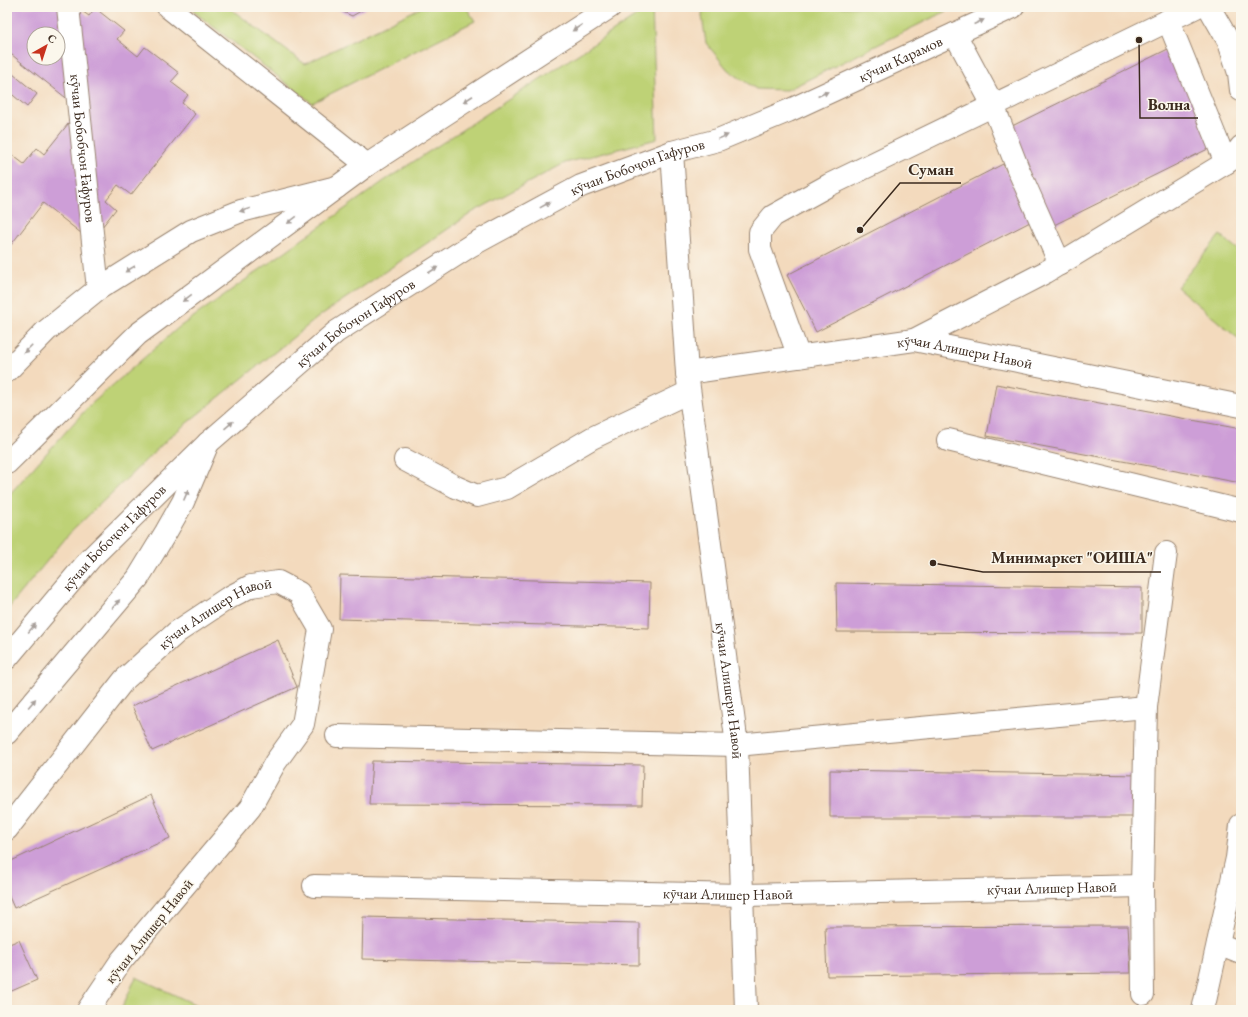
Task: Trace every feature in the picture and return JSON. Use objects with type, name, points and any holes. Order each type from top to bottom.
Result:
[{"type":"main road","name":"кӯчаи Бобобҷон Ғафуров","points":[[68,7],[98,289]]},
{"type":"main road","points":[[168,7],[367,165]]},
{"type":"main road","points":[[7,463],[138,334],[367,165],[610,7]]},
{"type":"main road","name":"кӯчаи Карамов","points":[[788,111],[1013,7]]},
{"type":"main road","points":[[799,357],[760,249],[760,232],[773,216],[829,184],[1196,7]]},
{"type":"main road","points":[[1209,7],[1235,40],[1241,90]]},
{"type":"main road","points":[[1168,20],[1226,162]]},
{"type":"main road","points":[[955,34],[993,105],[1018,170],[1060,264]]},
{"type":"main road","name":"кӯчаи Бобоҷон Гафуров","points":[[7,658],[90,559],[208,443],[336,332],[470,246],[580,186],[672,152],[718,140],[788,111]]},
{"type":"main road","points":[[914,340],[1060,264],[1226,162],[1232,160],[1241,147]]},
{"type":"main road","name":"кӯчаи Алишери Навоӣ","points":[[672,152],[688,382],[737,745],[746,1010]]},
{"type":"main road","points":[[7,371],[46,331],[98,289],[191,231],[241,211],[337,187]]},
{"type":"main road","name":"кӯчаи Алишери Навоӣ","points":[[688,382],[799,357],[914,340],[1241,406]]},
{"type":"main road","points":[[405,460],[456,487],[478,496],[507,488],[688,382]]},
{"type":"main road","points":[[948,440],[1241,511]]},
{"type":"main road","points":[[7,733],[138,578],[183,502],[208,443]]},
{"type":"main road","points":[[1143,994],[1142,886],[1146,707],[1166,553]]},
{"type":"main road","name":"кӯчаи Алишер Навоӣ","points":[[7,829],[124,680],[177,632],[228,598],[251,586],[278,582],[299,593],[320,629],[303,724],[275,763],[250,808],[121,961],[88,1010]]},
{"type":"main road","points":[[337,736],[737,745],[1146,707]]},
{"type":"main road","points":[[1203,1010],[1237,858],[1241,825]]},
{"type":"main road","name":"кӯчаи Алишер Навоӣ","points":[[314,886],[742,895],[1142,886]]},
{"type":"main road","points":[[1218,944],[1241,954]]},
{"type":"green space","points":[[196,7],[228,7],[305,64],[422,7],[466,7],[475,21],[312,103],[193,11]]},
{"type":"green space","points":[[652,7],[657,139],[565,163],[473,212],[321,315],[172,435],[69,534],[7,610],[7,497],[89,406],[178,328],[384,181]]},
{"type":"green space","points":[[703,7],[954,7],[787,90],[756,89],[728,70],[706,43],[702,16]]},
{"type":"green space","points":[[1220,235],[1241,252],[1241,341],[1177,287]]},
{"type":"green space","points":[[136,977],[207,1010],[121,1010]]},
{"type":"building","points":[[7,7],[76,7],[89,16],[95,8],[124,31],[117,39],[138,56],[145,47],[179,73],[171,82],[188,95],[182,103],[195,114],[131,195],[118,185],[106,200],[116,209],[91,241],[43,203],[7,250],[7,151],[24,164],[37,148],[44,154],[80,109],[7,51]]},
{"type":"building","points":[[290,7],[318,7],[299,13]]},
{"type":"building","points":[[332,7],[368,7],[352,16]]},
{"type":"building","points":[[1168,49],[1216,145],[1054,225],[1006,129]]},
{"type":"building","points":[[7,69],[37,94],[27,107],[7,90]]},
{"type":"building","points":[[1003,164],[1032,221],[816,332],[787,275]]},
{"type":"building","points":[[996,384],[1241,429],[1241,483],[987,436]]},
{"type":"building","points":[[340,575],[650,583],[649,628],[339,619]]},
{"type":"building","points":[[836,583],[1142,588],[1142,633],[837,632]]},
{"type":"building","points":[[278,640],[297,687],[152,751],[132,706]]},
{"type":"building","points":[[372,761],[643,765],[642,805],[369,804]]},
{"type":"building","points":[[830,770],[1141,775],[1138,817],[830,817]]},
{"type":"building","points":[[151,795],[170,838],[14,908],[7,892],[7,863]]},
{"type":"building","points":[[363,917],[639,923],[639,965],[362,959]]},
{"type":"building","points":[[1128,926],[1131,973],[827,976],[825,927]]},
{"type":"building","points":[[19,940],[37,980],[7,993],[7,945]]},
{"type":"place","name":"Волна","points":[[1139,40]]},
{"type":"place","name":"Суман","points":[[860,230]]},
{"type":"place","name":"Минимаркет \"ОИША\"","points":[[933,563]]}]
